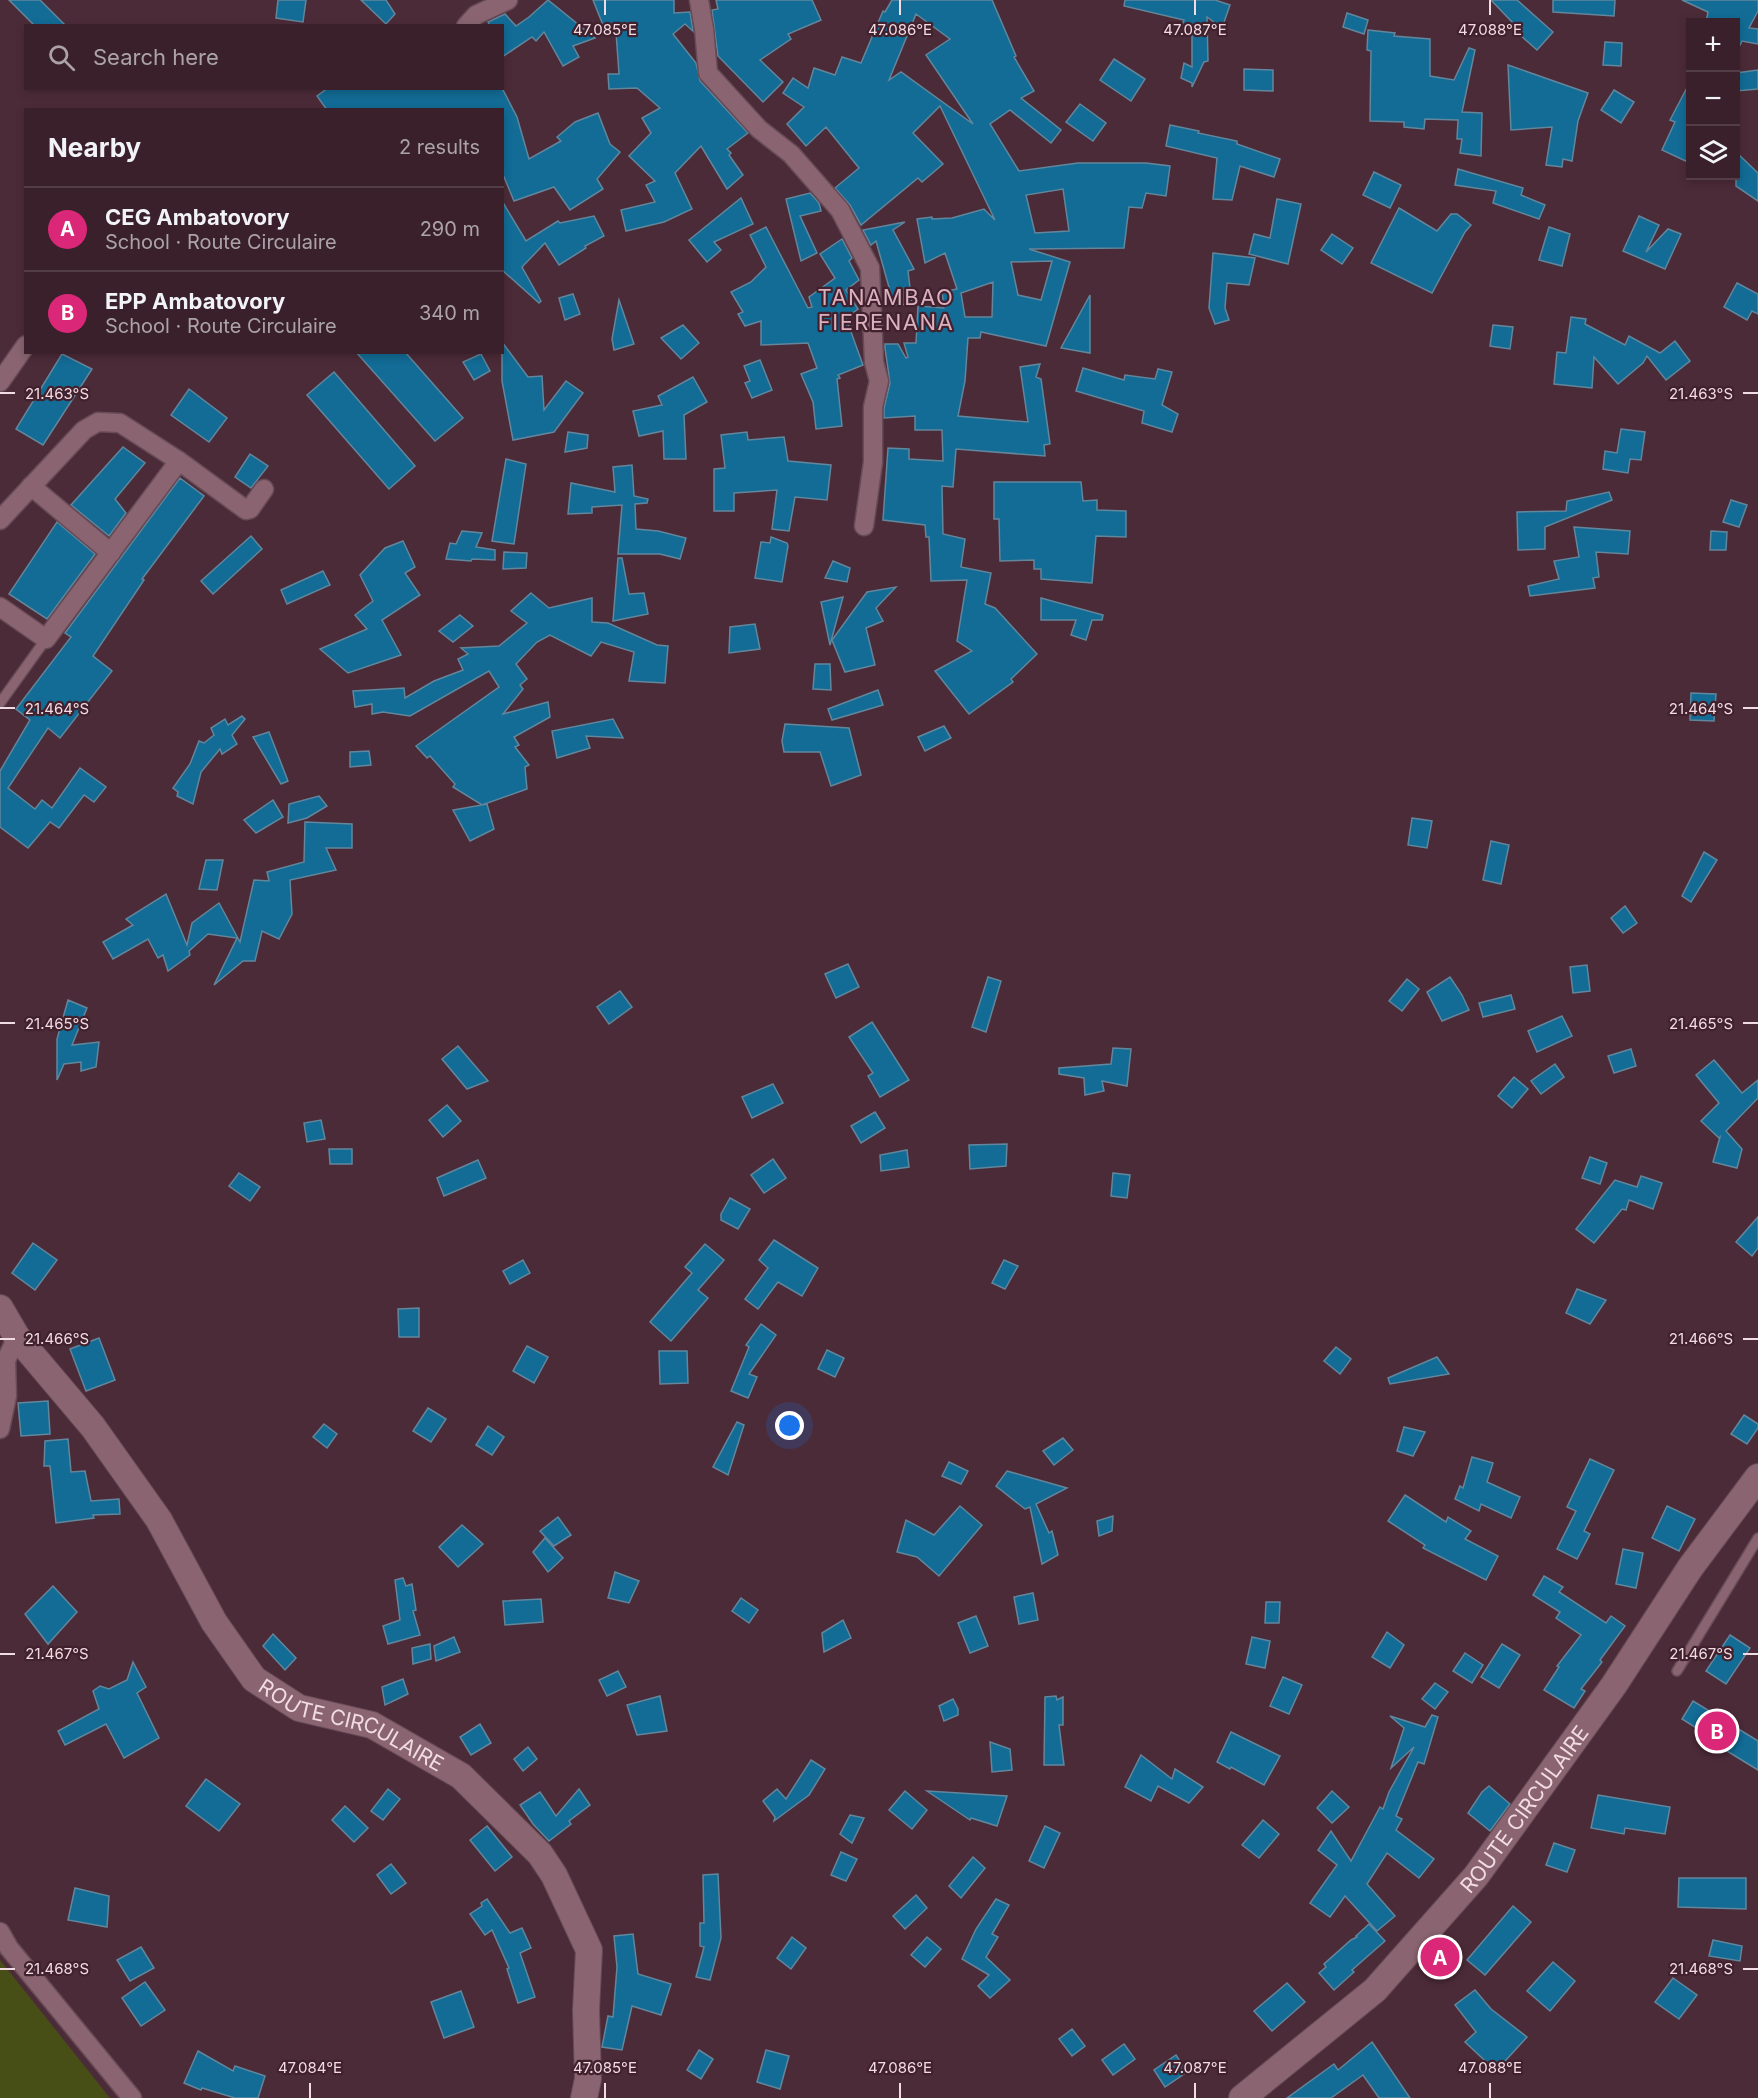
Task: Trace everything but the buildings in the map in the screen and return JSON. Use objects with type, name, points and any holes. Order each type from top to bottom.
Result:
[{"type":"street","points":[[468,24],[476,15],[508,0]]},
{"type":"street","points":[[699,0],[708,72],[759,129],[791,154],[840,210],[870,268],[874,362],[879,381],[873,407],[873,462],[864,526]]},
{"type":"street","points":[[0,382],[24,348]]},
{"type":"street","points":[[0,520],[84,430],[98,422],[120,423],[179,461],[246,510],[250,509],[264,489]]},
{"type":"street","points":[[0,608],[46,639],[179,461]]},
{"type":"street","points":[[31,486],[111,553]]},
{"type":"street","name":"ROUTE CIRCULAIRE","points":[[0,1308],[17,1337],[93,1427],[152,1510],[214,1622],[254,1678],[299,1708],[372,1725],[461,1776],[540,1854],[554,1875],[589,1950],[586,2010],[588,2079],[584,2098]]},
{"type":"street","points":[[0,1429],[8,1396],[6,1360],[17,1337]]},
{"type":"street","name":"ROUTE CIRCULAIRE","points":[[1242,2098],[1375,1990],[1476,1876],[1614,1684],[1690,1568],[1758,1477]]},
{"type":"street","points":[[0,1932],[9,1948],[132,2098]]},
{"type":"lane","points":[[0,703],[46,639]]},
{"type":"lane","points":[[1677,1671],[1758,1538]]},
{"type":"green space","points":[[0,1960],[110,2098],[0,2098]]},
{"type":"place","name":"EPP Ambatovory","points":[[1717,1731]]},
{"type":"place","name":"CEG Ambatovory","points":[[1440,1957]]},
{"type":"district","name":"TANAMBAO FIERENANA","points":[[886,310]]}]
